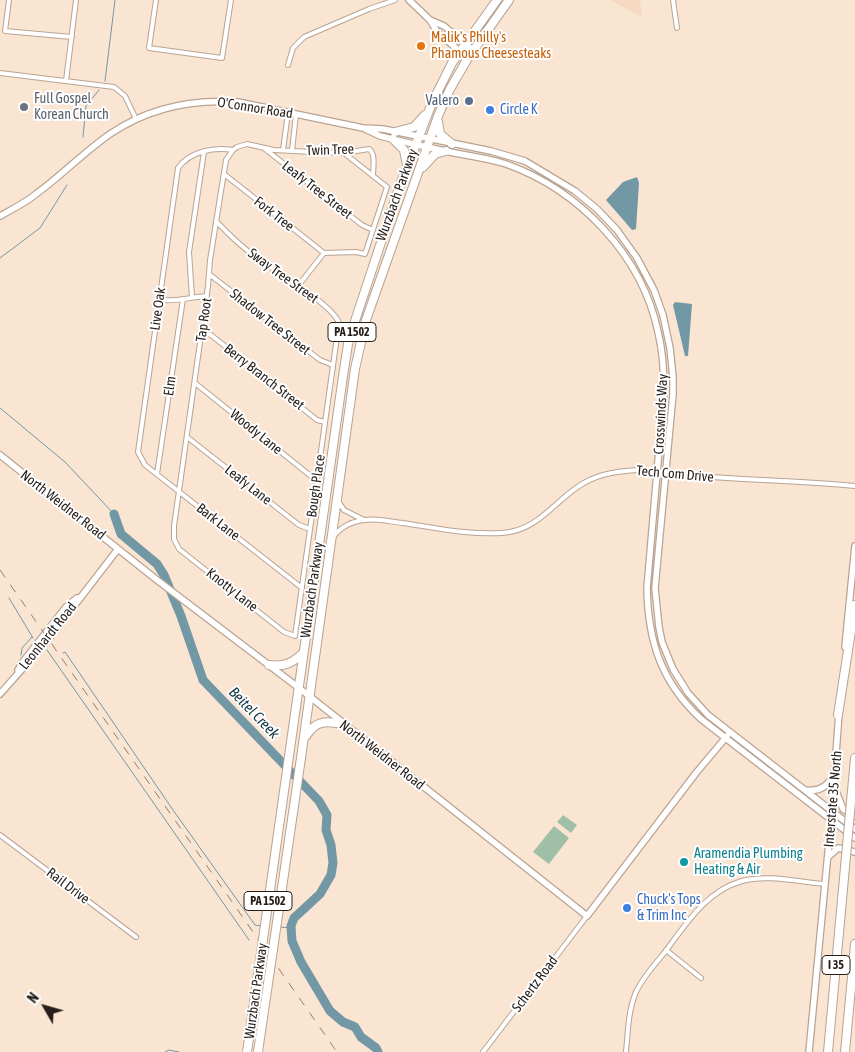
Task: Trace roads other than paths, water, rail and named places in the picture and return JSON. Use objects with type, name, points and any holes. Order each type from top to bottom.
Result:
[{"type":"highway","points":[[417,141],[442,80],[459,51],[497,0]]},
{"type":"highway","points":[[430,139],[450,89],[473,50],[509,0]]},
{"type":"highway","points":[[407,166],[404,150],[394,136],[414,127],[428,112]]},
{"type":"highway","points":[[438,116],[440,134],[452,144]]},
{"type":"highway","name":"Wurzbach Parkway","points":[[258,1052],[361,339],[371,303],[430,139]]},
{"type":"highway","name":"Wurzbach Parkway","points":[[247,1052],[348,344],[367,280],[417,141]]},
{"type":"highway","points":[[419,173],[435,154],[446,151]]},
{"type":"highway","points":[[838,714],[855,604]]},
{"type":"highway","points":[[269,666],[288,665],[304,654]]},
{"type":"highway","points":[[304,740],[311,727],[320,722],[343,724]]},
{"type":"highway","name":"I 35","points":[[828,1052],[855,758]]},
{"type":"highway","name":"I 35","points":[[845,1052],[855,944]]},
{"type":"main road","points":[[409,0],[430,20],[438,33],[468,58]]},
{"type":"main road","points":[[430,20],[444,26],[473,50]]},
{"type":"main road","name":"O'Connor Road","points":[[0,216],[30,199],[111,133],[136,119],[167,108],[201,102],[238,102],[363,128],[380,136],[394,136],[417,141],[430,139]]},
{"type":"main road","name":"Crosswinds Way","points":[[430,139],[491,151],[524,161],[566,185],[597,209],[617,230],[637,258],[658,301],[667,329],[673,377],[655,588],[656,612],[662,642],[673,669],[688,693],[708,715],[730,733]]},
{"type":"main road","name":"Crosswinds Way","points":[[417,141],[428,147],[488,159],[520,170],[561,193],[601,226],[638,277],[654,318],[661,348],[664,378],[647,588],[648,613],[654,644],[668,679],[682,699],[701,719],[725,738]]},
{"type":"main road","points":[[561,193],[566,185]]},
{"type":"main road","name":"North Weidner Road","points":[[0,455],[587,916]]},
{"type":"main road","name":"Interstate 35 North","points":[[809,1052],[836,770],[838,714],[855,546]]},
{"type":"main road","name":"Leonhardt Road","points":[[0,694],[48,639],[118,549]]},
{"type":"main road","points":[[654,644],[662,642]]},
{"type":"main road","points":[[587,916],[696,773],[730,733],[855,829]]},
{"type":"main road","points":[[725,738],[855,838]]},
{"type":"main road","points":[[804,790],[813,791],[824,787],[829,783],[836,770]]},
{"type":"main road","points":[[834,787],[843,809],[855,816]]},
{"type":"main road","points":[[828,857],[838,848],[855,852]]},
{"type":"street","points":[[9,0],[5,31],[72,37]]},
{"type":"street","points":[[66,81],[76,0]]},
{"type":"street","points":[[156,0],[150,48],[222,58],[230,0]]},
{"type":"street","points":[[288,65],[293,48],[304,38],[394,0]]},
{"type":"street","points":[[673,0],[677,28]]},
{"type":"street","points":[[0,73],[114,87],[125,96],[136,119]]},
{"type":"street","points":[[283,150],[288,113]]},
{"type":"street","points":[[292,151],[296,114]]},
{"type":"street","name":"Twin Tree","points":[[204,152],[222,148],[232,150],[242,144],[292,151],[344,153],[366,148],[371,150],[373,156],[373,176]]},
{"type":"street","name":"Leafy Tree Street","points":[[263,147],[362,225],[373,230]]},
{"type":"street","name":"Tap Root","points":[[174,539],[216,221],[226,160],[232,150]]},
{"type":"street","points":[[192,297],[190,252],[204,152]]},
{"type":"street","name":"Live Oak","points":[[138,452],[180,166],[190,156],[204,152]]},
{"type":"street","points":[[298,286],[324,253],[356,252],[365,254],[386,187],[344,153]]},
{"type":"street","name":"Fork Tree","points":[[224,174],[324,253]]},
{"type":"street","name":"Sway Tree Street","points":[[216,221],[231,237],[257,258],[298,286],[336,317],[338,335]]},
{"type":"street","name":"Shadow Tree Street","points":[[209,274],[320,360],[333,365]]},
{"type":"street","points":[[159,300],[207,296]]},
{"type":"street","name":"Elm","points":[[157,474],[183,299]]},
{"type":"street","name":"Berry Branch Street","points":[[202,332],[211,335],[317,420],[325,422]]},
{"type":"street","name":"Bough Place","points":[[295,636],[338,335]]},
{"type":"street","name":"Woody Lane","points":[[195,383],[317,480]]},
{"type":"street","name":"Leafy Lane","points":[[187,437],[299,525],[310,529]]},
{"type":"street","name":"Bark Lane","points":[[138,452],[145,465],[302,588]]},
{"type":"street","name":"Tech Com Drive","points":[[332,539],[344,525],[364,520],[382,520],[483,534],[505,533],[544,517],[579,486],[601,475],[624,470],[737,479],[809,481],[855,486]]},
{"type":"street","name":"Tech Com Drive","points":[[337,500],[344,510],[364,520]]},
{"type":"street","name":"Knotty Lane","points":[[174,539],[180,549],[284,632],[295,636]]},
{"type":"street","name":"Rail Drive","points":[[0,836],[136,937]]},
{"type":"street","points":[[626,1052],[629,1017],[637,991],[666,950],[702,904],[710,897],[742,881],[764,878],[825,884]]},
{"type":"street","name":"Schertz Road","points":[[482,1052],[587,916]]},
{"type":"street","points":[[666,950],[702,978]]},
{"type":"water","points":[[637,177],[639,183],[636,229],[632,230],[606,200],[623,182]]},
{"type":"water","points":[[675,302],[692,304],[688,356],[685,356],[673,305]]},
{"type":"waterway","points":[[105,81],[115,0]]},
{"type":"waterway","points":[[83,137],[86,106],[99,90]]},
{"type":"waterway","points":[[0,258],[40,228],[67,185]]},
{"type":"waterway","name":"Beitel Creek","points":[[0,408],[65,462],[114,514]]},
{"type":"waterway","name":"Beitel Creek","points":[[114,514],[121,534],[157,564],[164,575],[181,616],[203,680],[319,801],[327,815],[326,830],[331,845],[333,863],[331,875],[320,894],[294,918],[291,926],[292,941],[301,962],[330,1011],[343,1022],[355,1027],[361,1037],[376,1048],[378,1052]]},
{"type":"waterway","points":[[9,598],[33,638]]},
{"type":"waterway","points":[[21,655],[22,648],[32,637]]},
{"type":"waterway","points":[[47,650],[249,940]]},
{"type":"waterway","points":[[63,653],[65,652],[173,810],[255,925],[261,926]]},
{"type":"waterway","points":[[280,927],[291,928]]},
{"type":"waterway","points":[[165,1052],[169,1050],[179,1052]]},
{"type":"railway","points":[[0,570],[337,1052]]},
{"type":"place","name":"Malik's Philly's Phamous Cheesesteaks","points":[[421,46]]},
{"type":"place","name":"Valero","points":[[469,101]]},
{"type":"place","name":"Full Gospel Korean Church","points":[[24,107]]},
{"type":"place","name":"Circle K","points":[[490,110]]},
{"type":"place","name":"Aramendia Plumbing Heating & Air","points":[[684,862]]},
{"type":"place","name":"Chuck's Tops & Trim Inc","points":[[627,908]]}]
